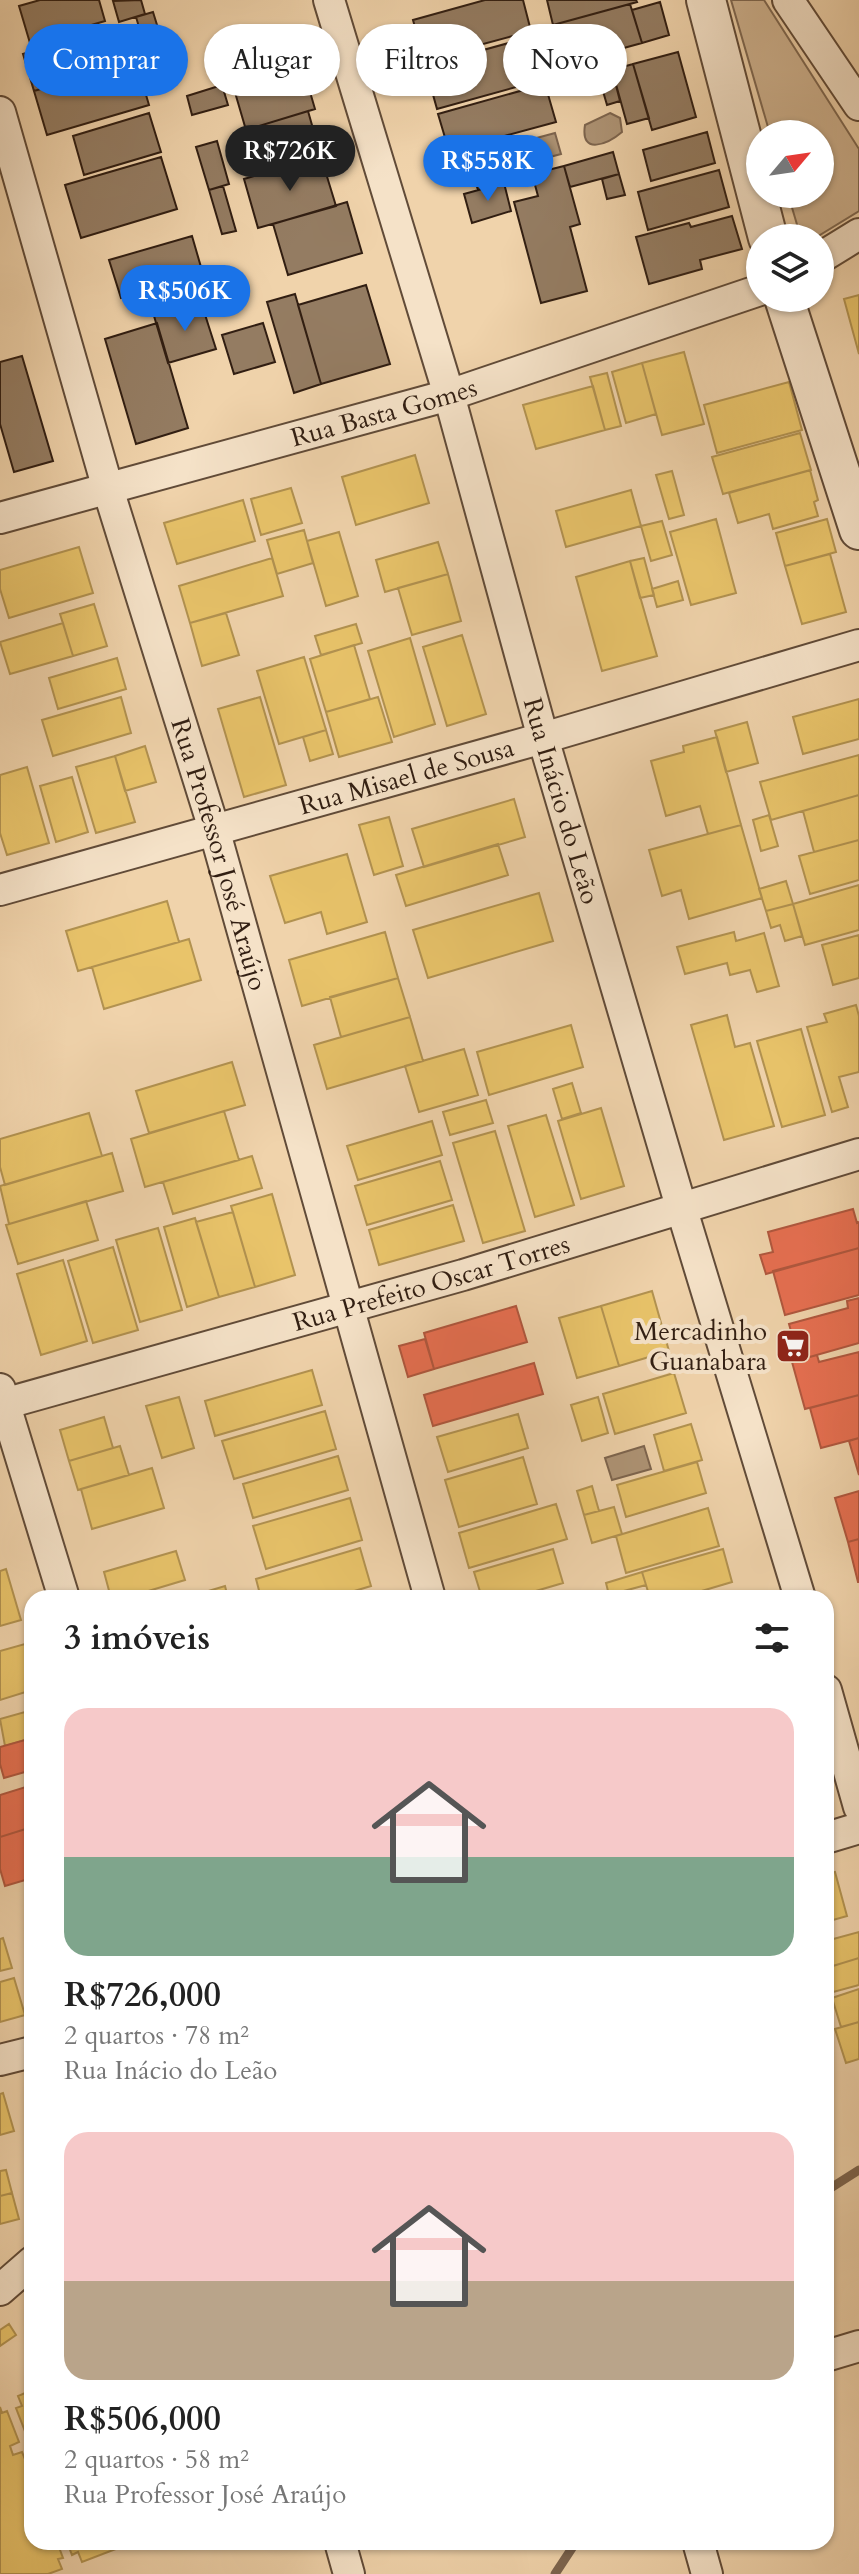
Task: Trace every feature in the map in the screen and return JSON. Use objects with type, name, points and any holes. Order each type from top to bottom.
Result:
[{"type":"street","name":"Rua Inácio do Leão","points":[[329,0],[449,395],[543,738],[798,1590]]},
{"type":"street","points":[[706,0],[764,224]]},
{"type":"street","points":[[788,0],[859,105]]},
{"type":"street","name":"Rua Professor José Araújo","points":[[0,112],[108,489],[214,829],[428,1590]]},
{"type":"street","points":[[834,249],[859,234]]},
{"type":"street","name":"Rua Basta Gomes","points":[[0,518],[449,395],[746,295]]},
{"type":"street","points":[[789,312],[859,530]]},
{"type":"street","name":"Rua Misael de Sousa","points":[[0,890],[543,738],[859,645]]},
{"type":"street","name":"Rua Prefeito Oscar Torres","points":[[1,1400],[349,1307],[682,1210],[859,1154]]},
{"type":"street","points":[[1,1400],[61,1590]]},
{"type":"street","points":[[834,1718],[859,1807]]},
{"type":"street","points":[[834,1836],[859,1828]]},
{"type":"street","points":[[0,2060],[24,2054]]},
{"type":"street","points":[[0,2290],[24,2269]]},
{"type":"street","points":[[834,2354],[859,2346]]},
{"type":"street","points":[[342,2550],[349,2574]]},
{"type":"street","points":[[700,2550],[707,2574]]},
{"type":"shaded area","points":[[731,0],[764,0],[859,149],[859,211],[834,226],[797,224],[792,208],[834,208],[834,120],[766,120]]},
{"type":"shaded area","points":[[610,113],[620,118],[622,132],[603,143],[591,144],[585,135],[585,125]]},
{"type":"shaded area","points":[[555,133],[561,154],[524,164],[518,143]]},
{"type":"shaded area","points":[[644,1446],[651,1469],[612,1480],[605,1458]]},
{"type":"building: Moradias","points":[[859,295],[859,354],[844,299]]},
{"type":"building: Moradias","points":[[684,352],[704,424],[662,435],[642,363]]},
{"type":"building: Moradias","points":[[642,363],[656,414],[626,423],[612,372]]},
{"type":"building: Moradias","points":[[607,373],[621,426],[605,430],[590,377]]},
{"type":"building: Moradias","points":[[789,382],[802,430],[717,453],[704,405]]},
{"type":"building: Moradias","points":[[593,386],[605,430],[536,449],[523,405]]},
{"type":"building: Moradias","points":[[800,433],[811,470],[723,494],[712,457]]},
{"type":"building: Moradias","points":[[415,455],[429,503],[356,525],[342,477]]},
{"type":"building: Moradias","points":[[810,470],[818,500],[814,502],[818,516],[773,529],[769,514],[738,523],[729,493]]},
{"type":"building: Moradias","points":[[672,471],[684,515],[669,519],[656,475]]},
{"type":"building: Moradias","points":[[291,488],[302,523],[261,535],[251,499]]},
{"type":"building: Moradias","points":[[631,490],[641,526],[566,547],[556,511]]},
{"type":"building: Moradias","points":[[243,500],[255,541],[177,564],[164,523]]},
{"type":"building: Moradias","points":[[716,519],[736,593],[691,605],[670,532]]},
{"type":"building: Moradias","points":[[827,519],[836,552],[785,566],[776,533]]},
{"type":"building: Moradias","points":[[662,521],[672,555],[651,561],[641,526]]},
{"type":"building: Moradias","points":[[304,530],[313,563],[277,574],[267,540]]},
{"type":"building: Moradias","points":[[339,532],[358,596],[326,606],[307,541]]},
{"type":"building: Moradias","points":[[438,542],[448,574],[385,592],[376,560]]},
{"type":"building: Moradias","points":[[79,547],[93,593],[9,618],[0,589],[0,570]]},
{"type":"building: Moradias","points":[[830,554],[846,612],[802,624],[785,566]]},
{"type":"building: Moradias","points":[[272,558],[283,596],[190,623],[179,586]]},
{"type":"building: Moradias","points":[[644,558],[654,595],[640,598],[630,561]]},
{"type":"building: Moradias","points":[[630,561],[657,656],[602,671],[576,577]]},
{"type":"building: Moradias","points":[[448,574],[461,621],[412,635],[398,588]]},
{"type":"building: Moradias","points":[[678,581],[683,600],[657,607],[652,589]]},
{"type":"building: Moradias","points":[[94,604],[107,646],[73,656],[60,614]]},
{"type":"building: Moradias","points":[[226,613],[239,655],[202,666],[190,623]]},
{"type":"building: Moradias","points":[[63,623],[73,656],[10,674],[0,642]]},
{"type":"building: Moradias","points":[[356,624],[362,643],[321,655],[315,636]]},
{"type":"building: Moradias","points":[[462,635],[486,714],[447,726],[423,647]]},
{"type":"building: Moradias","points":[[410,638],[435,724],[394,737],[368,651]]},
{"type":"building: Moradias","points":[[354,645],[370,699],[326,712],[310,659]]},
{"type":"building: Moradias","points":[[304,657],[326,730],[279,744],[257,671]]},
{"type":"building: Moradias","points":[[117,658],[126,689],[58,709],[49,678]]},
{"type":"building: Moradias","points":[[121,697],[131,733],[53,756],[42,720]]},
{"type":"building: Moradias","points":[[260,697],[286,785],[244,797],[218,709]]},
{"type":"building: Moradias","points":[[378,697],[392,742],[339,757],[326,712]]},
{"type":"building: Moradias","points":[[859,699],[859,739],[803,754],[793,717]]},
{"type":"building: Moradias","points":[[747,722],[758,763],[726,772],[715,731]]},
{"type":"building: Moradias","points":[[326,730],[333,754],[310,761],[303,737]]},
{"type":"building: Moradias","points":[[717,737],[741,825],[708,834],[700,806],[666,816],[651,761],[684,752],[683,746]]},
{"type":"building: Moradias","points":[[145,746],[156,782],[125,791],[115,756]]},
{"type":"building: Moradias","points":[[859,755],[859,795],[771,820],[760,782]]},
{"type":"building: Moradias","points":[[115,756],[135,822],[96,833],[76,767]]},
{"type":"building: Moradias","points":[[27,767],[49,843],[7,855],[0,833],[0,775]]},
{"type":"building: Moradias","points":[[72,777],[88,832],[56,842],[40,786]]},
{"type":"building: Moradias","points":[[859,795],[859,840],[814,852],[803,811]]},
{"type":"building: Moradias","points":[[514,799],[525,837],[424,867],[412,829]]},
{"type":"building: Moradias","points":[[769,815],[778,846],[761,851],[753,820]]},
{"type":"building: Moradias","points":[[389,817],[403,866],[374,875],[359,825]]},
{"type":"building: Moradias","points":[[741,825],[762,898],[689,919],[681,890],[662,896],[649,850]]},
{"type":"building: Moradias","points":[[859,840],[859,880],[810,894],[799,856]]},
{"type":"building: Moradias","points":[[498,844],[508,875],[406,906],[396,875]]},
{"type":"building: Moradias","points":[[347,854],[367,922],[327,934],[321,912],[285,923],[270,876]]},
{"type":"building: Moradias","points":[[786,881],[793,904],[766,911],[759,889]]},
{"type":"building: Moradias","points":[[859,885],[859,930],[805,945],[793,904]]},
{"type":"building: Moradias","points":[[539,893],[553,941],[428,978],[413,930]]},
{"type":"building: Moradias","points":[[167,901],[179,942],[78,971],[66,931]]},
{"type":"building: Moradias","points":[[793,904],[802,936],[785,941],[780,925],[771,928],[766,911]]},
{"type":"building: Moradias","points":[[385,932],[398,978],[302,1006],[289,960]]},
{"type":"building: Moradias","points":[[734,932],[736,941],[764,933],[779,986],[757,992],[750,970],[730,975],[727,963],[685,974],[677,947]]},
{"type":"building: Moradias","points":[[859,935],[859,978],[833,985],[822,945]]},
{"type":"building: Moradias","points":[[189,939],[201,980],[104,1009],[92,967]]},
{"type":"building: Moradias","points":[[398,978],[410,1017],[341,1037],[330,997]]},
{"type":"building: Moradias","points":[[856,1005],[859,1016],[859,1072],[839,1077],[848,1107],[832,1112],[807,1027],[827,1022],[824,1014]]},
{"type":"building: Moradias","points":[[727,1015],[735,1047],[750,1043],[774,1126],[724,1140],[691,1025]]},
{"type":"building: Moradias","points":[[410,1017],[423,1061],[327,1089],[314,1045]]},
{"type":"building: Moradias","points":[[571,1025],[583,1067],[489,1095],[477,1052]]},
{"type":"building: Moradias","points":[[801,1029],[825,1115],[782,1127],[757,1041]]},
{"type":"building: Moradias","points":[[464,1049],[478,1095],[419,1112],[405,1066]]},
{"type":"building: Moradias","points":[[232,1062],[245,1105],[149,1133],[136,1091]]},
{"type":"building: Moradias","points":[[572,1083],[581,1113],[562,1119],[553,1089]]},
{"type":"building: Moradias","points":[[486,1100],[493,1123],[450,1135],[443,1112]]},
{"type":"building: Moradias","points":[[601,1108],[624,1186],[581,1199],[558,1121]]},
{"type":"building: Moradias","points":[[224,1111],[239,1160],[145,1187],[131,1139]]},
{"type":"building: Moradias","points":[[89,1113],[102,1156],[5,1185],[0,1167],[0,1139]]},
{"type":"building: Moradias","points":[[546,1115],[574,1205],[535,1217],[508,1126]]},
{"type":"building: Moradias","points":[[432,1121],[442,1155],[358,1180],[347,1146]]},
{"type":"building: Moradias","points":[[495,1131],[525,1231],[483,1243],[453,1143]]},
{"type":"building: Moradias","points":[[112,1153],[123,1191],[9,1224],[0,1186]]},
{"type":"building: Moradias","points":[[252,1156],[262,1188],[173,1214],[163,1182]]},
{"type":"building: Moradias","points":[[440,1161],[452,1200],[367,1225],[355,1186]]},
{"type":"building: Moradias","points":[[272,1194],[295,1275],[255,1287],[231,1206]]},
{"type":"building: Moradias","points":[[86,1201],[98,1240],[18,1264],[6,1225]]},
{"type":"building: Moradias","points":[[453,1205],[464,1241],[379,1265],[369,1230]]},
{"type":"building: Moradias","points":[[233,1212],[255,1287],[219,1297],[196,1222]]},
{"type":"building: Moradias","points":[[195,1218],[219,1297],[187,1307],[164,1227]]},
{"type":"building: Moradias","points":[[158,1228],[182,1310],[140,1322],[116,1240]]},
{"type":"building: Moradias","points":[[113,1247],[138,1330],[93,1343],[68,1261]]},
{"type":"building: Moradias","points":[[63,1260],[87,1341],[41,1355],[17,1274]]},
{"type":"building: Moradias","points":[[652,1291],[669,1351],[619,1366],[601,1306]]},
{"type":"building: Moradias","points":[[601,1306],[619,1366],[577,1378],[559,1318]]},
{"type":"building: Moradias","points":[[312,1370],[322,1405],[215,1436],[205,1401]]},
{"type":"building: Moradias","points":[[674,1373],[686,1413],[615,1434],[603,1394]]},
{"type":"building: Moradias","points":[[179,1397],[194,1448],[162,1458],[146,1406]]},
{"type":"building: Moradias","points":[[598,1397],[608,1433],[582,1441],[571,1405]]},
{"type":"building: Moradias","points":[[325,1411],[336,1449],[234,1479],[222,1441]]},
{"type":"building: Moradias","points":[[518,1414],[528,1448],[448,1472],[437,1437]]},
{"type":"building: Moradias","points":[[104,1417],[113,1448],[69,1461],[60,1430]]},
{"type":"building: Moradias","points":[[691,1424],[702,1460],[664,1471],[654,1435]]},
{"type":"building: Moradias","points":[[120,1446],[129,1475],[78,1490],[69,1461]]},
{"type":"building: Moradias","points":[[338,1456],[348,1490],[253,1518],[243,1484]]},
{"type":"building: Moradias","points":[[523,1457],[537,1504],[459,1527],[445,1480]]},
{"type":"building: Moradias","points":[[697,1462],[706,1493],[626,1517],[617,1485]]},
{"type":"building: Moradias","points":[[152,1468],[164,1508],[92,1529],[81,1489]]},
{"type":"building: Moradias","points":[[592,1486],[599,1511],[584,1515],[577,1491]]},
{"type":"building: Moradias","points":[[350,1498],[362,1540],[266,1569],[253,1526]]},
{"type":"building: Moradias","points":[[556,1504],[567,1539],[469,1568],[459,1533]]},
{"type":"building: Moradias","points":[[614,1507],[622,1534],[592,1543],[584,1515]]},
{"type":"building: Moradias","points":[[708,1508],[719,1546],[626,1573],[616,1536]]},
{"type":"building: Moradias","points":[[360,1548],[371,1586],[358,1590],[259,1590],[256,1579]]},
{"type":"building: Moradias","points":[[553,1549],[563,1583],[539,1590],[480,1590],[474,1572]]},
{"type":"building: Moradias","points":[[723,1549],[732,1582],[705,1590],[648,1590],[642,1572]]},
{"type":"building: Moradias","points":[[176,1551],[185,1580],[152,1590],[109,1590],[104,1572]]},
{"type":"building: Moradias","points":[[6,1569],[21,1620],[0,1626],[0,1571]]},
{"type":"building: Moradias","points":[[642,1572],[646,1585],[628,1590],[608,1590],[606,1583]]},
{"type":"building: Moradias","points":[[24,1644],[24,1692],[0,1700],[0,1651]]},
{"type":"building: Moradias","points":[[24,1712],[24,1740],[5,1746],[0,1719]]},
{"type":"building: Moradias","points":[[834,1872],[847,1916],[834,1920]]},
{"type":"building: Moradias","points":[[859,1932],[859,1958],[834,1966],[834,1939]]},
{"type":"building: Moradias","points":[[3,1938],[12,1968],[0,1971],[0,1939]]},
{"type":"building: Moradias","points":[[859,1958],[859,1985],[834,1992],[834,1966]]},
{"type":"building: Moradias","points":[[14,1978],[24,2015],[0,2022],[0,1982]]},
{"type":"building: Moradias","points":[[859,1989],[859,2022],[841,2027],[834,1997]]},
{"type":"building: Moradias","points":[[859,2022],[859,2059],[846,2063],[835,2029]]},
{"type":"building: Moradias","points":[[3,2093],[14,2131],[0,2135],[0,2094]]},
{"type":"building: Moradias","points":[[6,2170],[12,2193],[0,2196],[0,2171]]},
{"type":"building: Moradias","points":[[12,2193],[19,2219],[0,2224],[0,2196]]},
{"type":"building: Moradias","points":[[9,2324],[16,2335],[0,2346],[0,2330]]},
{"type":"building: Moradias","points":[[24,2393],[24,2429],[16,2408],[22,2406],[18,2396]]},
{"type":"building: Moradias","points":[[0,2407],[2,2413],[7,2411],[19,2442],[10,2446],[13,2455],[22,2452],[24,2457],[24,2550],[60,2550],[63,2558],[58,2559],[62,2569],[48,2574],[0,2574]]},
{"type":"building: Moradias","points":[[70,2550],[113,2550],[82,2562],[78,2552],[72,2555]]},
{"type":"building: Comércio","points":[[853,1209],[859,1222],[859,1248],[766,1274],[760,1255],[773,1252],[768,1232]]},
{"type":"building: Comércio","points":[[859,1248],[859,1295],[785,1315],[773,1271]]},
{"type":"building: Comércio","points":[[859,1298],[859,1343],[799,1360],[789,1324],[848,1308],[847,1301]]},
{"type":"building: Comércio","points":[[516,1306],[527,1342],[434,1369],[424,1333]]},
{"type":"building: Comércio","points":[[425,1339],[434,1369],[408,1377],[399,1346]]},
{"type":"building: Comércio","points":[[859,1352],[859,1395],[805,1409],[792,1362],[817,1355],[819,1362]]},
{"type":"building: Comércio","points":[[534,1363],[543,1394],[433,1426],[424,1395]]},
{"type":"building: Comércio","points":[[859,1395],[859,1438],[821,1448],[810,1408]]},
{"type":"building: Comércio","points":[[859,1438],[859,1475],[849,1441]]},
{"type":"building: Comércio","points":[[859,1491],[859,1539],[848,1542],[835,1498]]},
{"type":"building: Comércio","points":[[859,1539],[859,1582],[858,1582],[848,1542]]},
{"type":"building: Comércio","points":[[24,1740],[24,1772],[4,1778],[0,1747]]},
{"type":"building: Comércio","points":[[24,1788],[24,1830],[0,1837],[0,1795]]},
{"type":"building: Comércio","points":[[24,1830],[24,1880],[5,1886],[0,1869],[0,1837]]},
{"type":"building: Outros","points":[[40,0],[99,0],[105,21],[95,24],[24,24],[19,6]]},
{"type":"building: Outros","points":[[141,0],[145,14],[119,22],[113,1]]},
{"type":"building: Outros","points":[[485,0],[523,0],[529,24],[503,24],[503,39],[487,43],[487,24],[414,24],[413,20]]},
{"type":"building: Outros","points":[[547,0],[637,2],[557,24],[553,24]]},
{"type":"building: Outros","points":[[660,2],[669,35],[642,43],[632,10]]},
{"type":"building: Outros","points":[[630,4],[642,43],[627,47],[627,24],[557,24]]},
{"type":"building: Outros","points":[[153,12],[157,24],[138,24],[136,17]]},
{"type":"building: Outros","points":[[503,45],[503,91],[487,95],[487,49]]},
{"type":"building: Outros","points":[[678,52],[696,117],[652,130],[633,64]]},
{"type":"building: Outros","points":[[633,64],[649,118],[627,124],[619,96],[627,96],[627,66]]},
{"type":"building: Outros","points":[[204,91],[204,96],[225,96],[228,105],[192,115],[188,96]]},
{"type":"building: Outros","points":[[35,96],[146,96],[149,105],[47,135]]},
{"type":"building: Outros","points":[[236,96],[311,96],[315,109],[246,130]]},
{"type":"building: Outros","points":[[433,96],[484,96],[437,109]]},
{"type":"building: Outros","points":[[503,96],[548,96],[556,122],[449,151],[438,114]]},
{"type":"building: Outros","points":[[604,96],[619,96],[620,101],[607,105]]},
{"type":"building: Outros","points":[[308,111],[321,157],[260,175],[246,130]]},
{"type":"building: Outros","points":[[149,113],[161,152],[84,175],[73,136]]},
{"type":"building: Outros","points":[[707,132],[715,163],[651,181],[643,150]]},
{"type":"building: Outros","points":[[508,135],[520,179],[478,190],[465,147]]},
{"type":"building: Outros","points":[[217,141],[229,184],[209,190],[196,147]]},
{"type":"building: Outros","points":[[613,152],[619,174],[570,187],[564,166]]},
{"type":"building: Outros","points":[[161,157],[177,209],[81,238],[65,185]]},
{"type":"building: Outros","points":[[321,157],[336,206],[258,228],[244,179]]},
{"type":"building: Outros","points":[[564,166],[580,224],[570,227],[587,291],[541,303],[514,202],[538,196],[532,174]]},
{"type":"building: Outros","points":[[719,170],[729,207],[648,230],[638,192]]},
{"type":"building: Outros","points":[[619,174],[625,195],[607,199],[602,179]]},
{"type":"building: Outros","points":[[504,183],[511,211],[472,223],[464,194]]},
{"type":"building: Outros","points":[[223,186],[236,231],[222,234],[209,190]]},
{"type":"building: Outros","points":[[347,202],[362,253],[288,275],[273,224]]},
{"type":"building: Outros","points":[[732,216],[742,249],[700,260],[702,269],[649,284],[636,237]]},
{"type":"building: Outros","points":[[192,236],[203,274],[121,298],[109,260]]},
{"type":"building: Outros","points":[[366,285],[390,364],[321,384],[298,305]]},
{"type":"building: Outros","points":[[295,294],[321,384],[294,393],[267,302]]},
{"type":"building: Outros","points":[[201,302],[216,349],[168,363],[154,316]]},
{"type":"building: Outros","points":[[157,323],[188,428],[136,444],[105,339]]},
{"type":"building: Outros","points":[[263,323],[275,362],[234,374],[222,335]]},
{"type":"building: Outros","points":[[22,356],[53,461],[14,472],[0,424],[0,362]]},
{"type":"waterway","points":[[834,2186],[859,2170]]},
{"type":"waterway","points":[[555,2574],[571,2550]]},
{"type":"place","name":"Mercadinho Guanabara","points":[[793,1346]]}]
